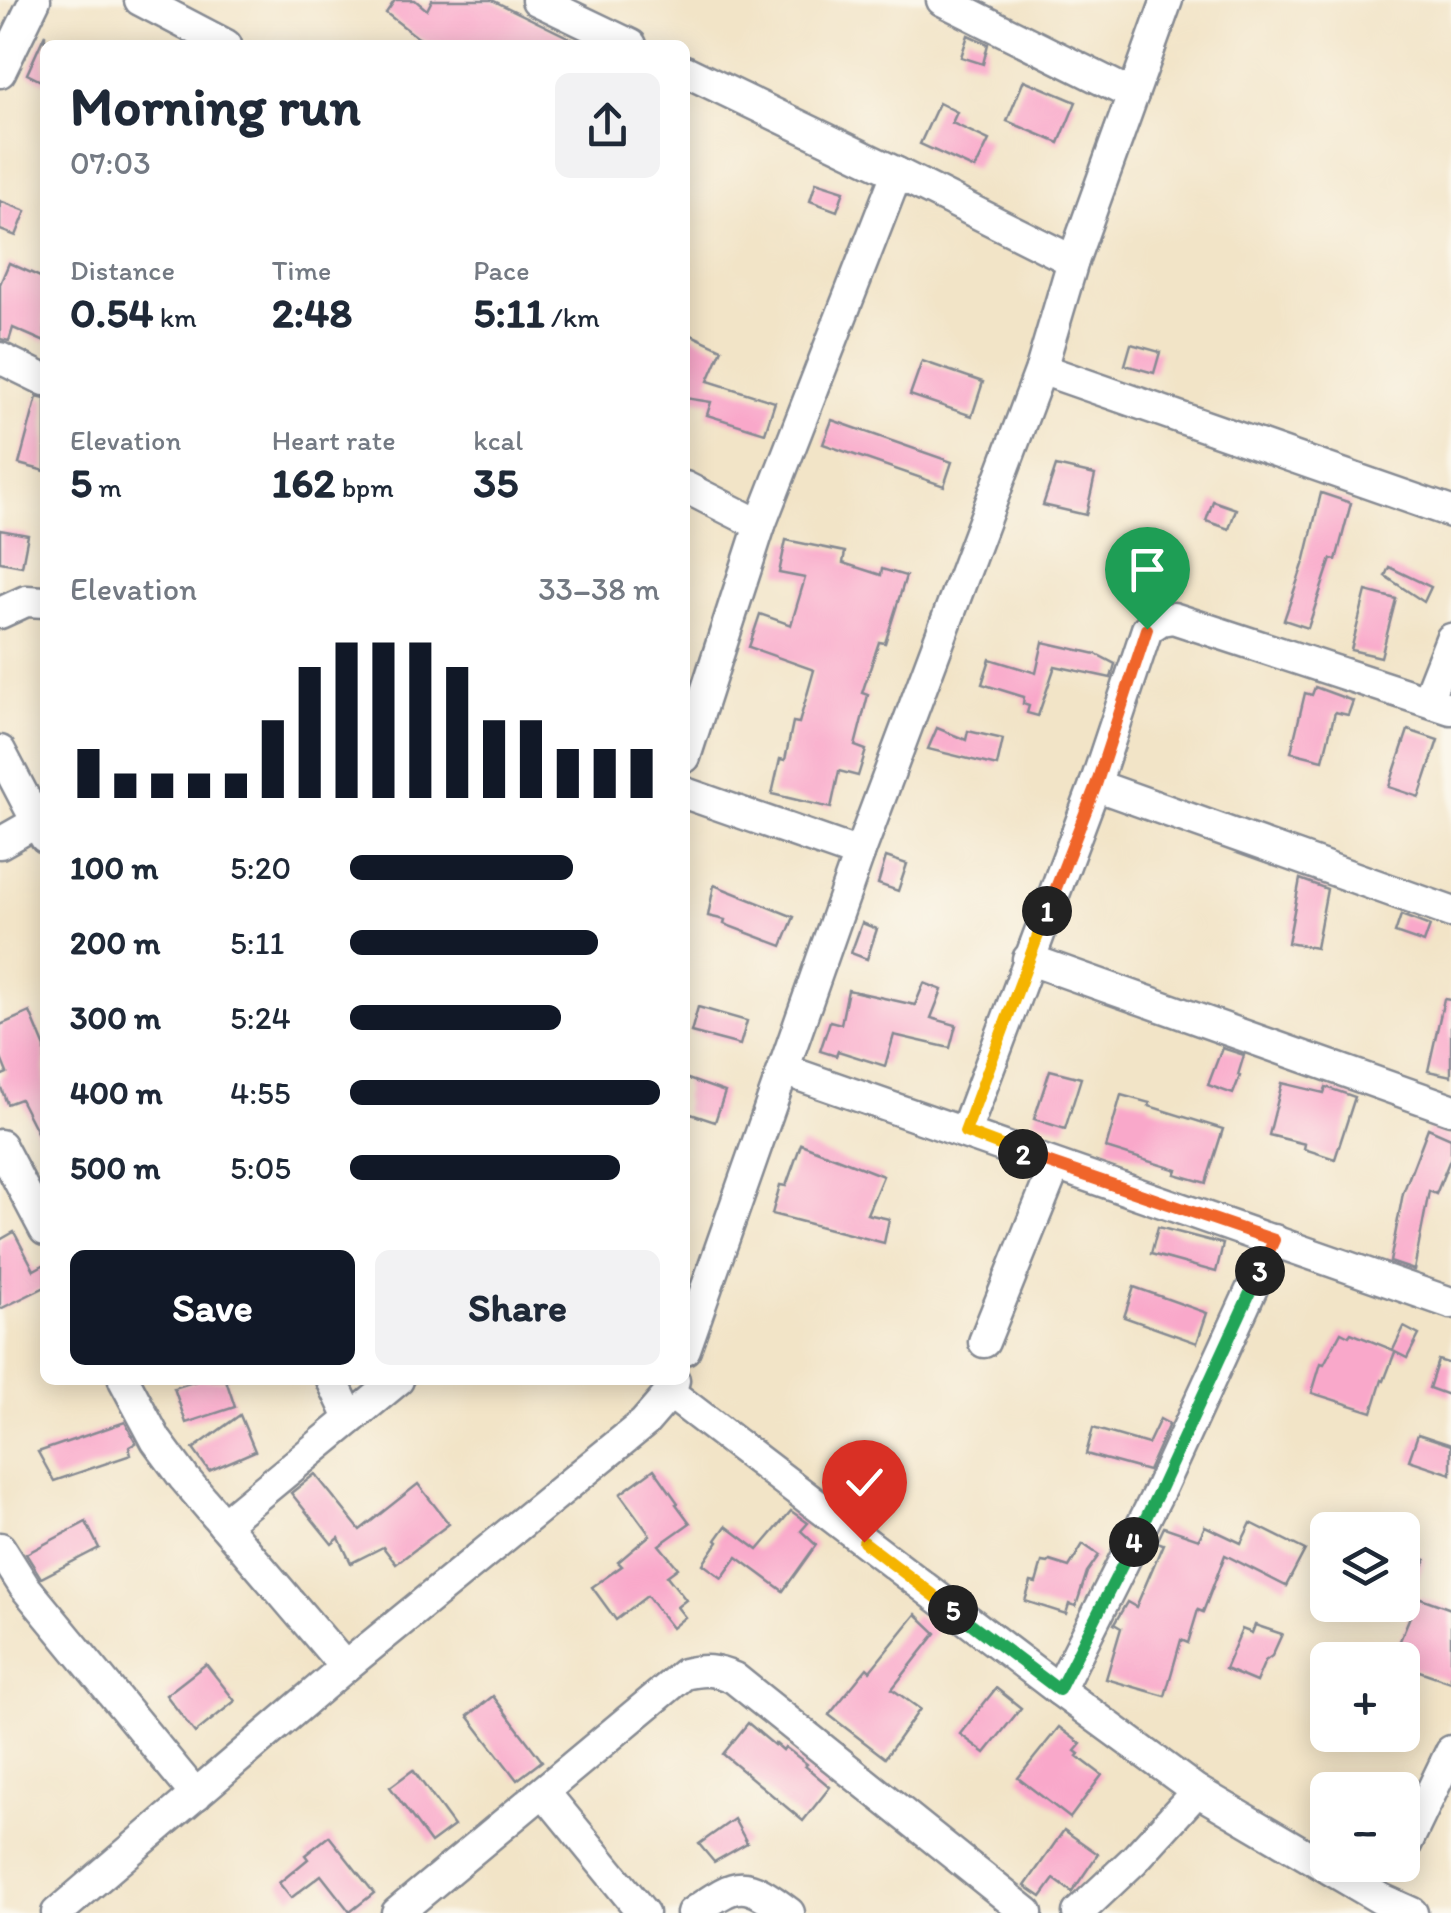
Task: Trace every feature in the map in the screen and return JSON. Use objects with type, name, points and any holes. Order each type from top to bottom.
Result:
[{"type":"street","points":[[0,72],[35,0]]},
{"type":"street","points":[[140,0],[215,40]]},
{"type":"street","points":[[537,0],[621,40]]},
{"type":"street","points":[[690,1335],[859,854],[1041,368],[1073,261],[1166,0]]},
{"type":"street","points":[[953,2],[1133,94]]},
{"type":"street","points":[[690,73],[1073,261]]},
{"type":"street","points":[[690,742],[760,525],[898,172]]},
{"type":"street","points":[[0,358],[40,378]]},
{"type":"street","points":[[1041,368],[1451,512]]},
{"type":"street","points":[[690,490],[760,525]]},
{"type":"street","points":[[0,613],[26,601],[40,602]]},
{"type":"street","points":[[965,1132],[1096,785],[1147,629],[1173,618],[1439,705],[1451,640]]},
{"type":"street","points":[[0,751],[40,827]]},
{"type":"street","points":[[1096,785],[1451,912]]},
{"type":"street","points":[[690,795],[859,854]]},
{"type":"street","points":[[0,843],[40,829]]},
{"type":"street","points":[[1028,959],[1451,1109]]},
{"type":"street","points":[[784,1070],[1451,1303]]},
{"type":"street","points":[[0,1145],[40,1221]]},
{"type":"street","points":[[984,1342],[1055,1166]]},
{"type":"street","points":[[1059,1690],[1160,1489],[1274,1240]]},
{"type":"street","points":[[127,1385],[156,1440],[184,1478],[344,1668]]},
{"type":"street","points":[[334,1385],[350,1418]]},
{"type":"street","points":[[223,1524],[392,1385]]},
{"type":"street","points":[[57,1913],[344,1668],[644,1423],[672,1386],[1059,1690],[1196,1791],[1412,1913]]},
{"type":"street","points":[[0,1548],[24,1586],[196,1795]]},
{"type":"street","points":[[398,1913],[684,1674],[701,1670],[717,1670],[734,1678],[1026,1913]]},
{"type":"street","points":[[1420,1816],[1451,1751]]},
{"type":"street","points":[[1078,1913],[1134,1860],[1196,1791]]},
{"type":"street","points":[[544,1792],[644,1913]]},
{"type":"street","points":[[1381,1898],[1389,1882]]},
{"type":"street","points":[[692,1913],[730,1888],[746,1887],[762,1892],[789,1913]]},
{"type":"building","points":[[395,0],[415,0],[427,10],[432,0],[492,0],[574,40],[423,40],[386,13]]},
{"type":"building","points":[[968,35],[988,44],[983,64],[961,57]]},
{"type":"building","points":[[40,45],[40,80],[27,74]]},
{"type":"building","points":[[1024,80],[1076,102],[1059,143],[1007,121]]},
{"type":"building","points":[[939,103],[957,112],[952,123],[989,140],[975,169],[920,144]]},
{"type":"building","points":[[816,182],[844,191],[837,211],[810,201]]},
{"type":"building","points":[[0,201],[26,211],[16,236],[0,230]]},
{"type":"building","points":[[9,263],[40,277],[40,340],[13,328],[9,341],[0,339],[0,284]]},
{"type":"building","points":[[690,334],[722,349],[708,381],[775,402],[765,433],[707,415],[711,402],[690,399]]},
{"type":"building","points":[[1131,344],[1160,352],[1154,373],[1125,365]]},
{"type":"building","points":[[922,361],[983,382],[972,416],[910,395]]},
{"type":"building","points":[[37,397],[40,398],[40,470],[19,464]]},
{"type":"building","points":[[832,420],[952,462],[944,486],[823,444]]},
{"type":"building","points":[[1056,466],[1095,475],[1086,515],[1043,505]]},
{"type":"building","points":[[1321,493],[1351,503],[1336,560],[1331,559],[1308,628],[1284,620],[1305,559]]},
{"type":"building","points":[[1213,501],[1236,509],[1229,529],[1206,521]]},
{"type":"building","points":[[0,530],[28,535],[22,566],[0,562]]},
{"type":"building","points":[[786,540],[845,552],[843,563],[881,575],[882,569],[906,576],[885,643],[879,642],[862,693],[868,695],[855,746],[866,750],[858,776],[839,771],[831,808],[772,794],[780,759],[785,760],[793,722],[799,723],[814,670],[749,647],[760,614],[791,625],[805,578],[779,573]]},
{"type":"building","points":[[1389,567],[1431,587],[1424,602],[1385,576]]},
{"type":"building","points":[[1366,591],[1396,599],[1381,657],[1351,650]]},
{"type":"building","points":[[1043,642],[1096,654],[1115,664],[1111,678],[1055,666],[1038,716],[1027,713],[1029,706],[1023,704],[1024,697],[982,684],[990,659],[1036,673]]},
{"type":"building","points":[[1315,687],[1353,701],[1348,715],[1335,712],[1323,760],[1291,752],[1305,693],[1312,695]]},
{"type":"building","points":[[937,728],[966,740],[968,731],[1003,739],[997,766],[928,749]]},
{"type":"building","points":[[1408,730],[1438,740],[1419,797],[1389,787]]},
{"type":"building","points":[[886,857],[907,864],[898,891],[878,884]]},
{"type":"building","points":[[1300,879],[1327,889],[1316,948],[1288,943]]},
{"type":"building","points":[[714,885],[794,917],[782,946],[708,916]]},
{"type":"building","points":[[1401,915],[1430,926],[1424,943],[1395,933]]},
{"type":"building","points":[[862,923],[877,929],[867,959],[851,953]]},
{"type":"building","points":[[924,983],[942,990],[931,1018],[956,1025],[950,1048],[894,1035],[885,1066],[838,1051],[836,1056],[820,1051],[830,1021],[841,1024],[848,990],[915,1005]]},
{"type":"building","points":[[1444,999],[1451,1000],[1451,1076],[1428,1071]]},
{"type":"building","points":[[698,1007],[747,1021],[740,1045],[691,1032]]},
{"type":"building","points":[[30,1012],[40,1036],[40,1138],[20,1099],[7,1104],[0,1085],[0,1076],[7,1073],[0,1056],[0,1025]]},
{"type":"building","points":[[1222,1048],[1244,1055],[1233,1094],[1208,1085]]},
{"type":"building","points":[[1050,1070],[1081,1078],[1065,1129],[1034,1119]]},
{"type":"building","points":[[690,1080],[725,1092],[715,1122],[690,1114]]},
{"type":"building","points":[[1282,1083],[1324,1093],[1326,1087],[1355,1097],[1335,1159],[1304,1149],[1305,1144],[1269,1135]]},
{"type":"building","points":[[1121,1095],[1223,1129],[1206,1183],[1106,1148]]},
{"type":"building","points":[[1428,1128],[1451,1138],[1451,1157],[1436,1194],[1429,1191],[1414,1270],[1390,1262],[1403,1193]]},
{"type":"building","points":[[801,1144],[883,1176],[867,1214],[889,1219],[884,1243],[772,1214],[780,1185],[786,1186]]},
{"type":"building","points":[[1158,1227],[1223,1244],[1216,1272],[1151,1254]]},
{"type":"building","points":[[14,1232],[34,1270],[40,1267],[40,1289],[0,1309],[0,1240]]},
{"type":"building","points":[[1134,1287],[1207,1313],[1197,1343],[1124,1317]]},
{"type":"building","points":[[1404,1327],[1419,1335],[1407,1358],[1395,1352],[1372,1412],[1312,1393],[1321,1363],[1324,1364],[1341,1332],[1393,1350]]},
{"type":"building","points":[[1438,1360],[1451,1364],[1451,1396],[1429,1388]]},
{"type":"building","points":[[228,1385],[235,1407],[186,1423],[174,1388]]},
{"type":"building","points":[[240,1415],[255,1451],[209,1471],[193,1449]]},
{"type":"building","points":[[1160,1419],[1169,1424],[1148,1471],[1086,1454],[1093,1428],[1148,1444]]},
{"type":"building","points":[[125,1422],[136,1443],[129,1447],[131,1455],[54,1481],[38,1452]]},
{"type":"building","points":[[1418,1434],[1451,1445],[1451,1474],[1409,1460]]},
{"type":"building","points":[[654,1469],[690,1523],[659,1545],[678,1568],[667,1576],[686,1600],[677,1607],[685,1617],[672,1628],[647,1596],[616,1620],[592,1587],[622,1566],[618,1562],[650,1535],[620,1494]]},
{"type":"building","points":[[315,1474],[360,1530],[418,1484],[449,1524],[396,1564],[383,1547],[351,1563],[339,1538],[332,1544],[291,1493]]},
{"type":"building","points":[[791,1511],[808,1523],[801,1531],[816,1545],[783,1591],[737,1557],[722,1578],[703,1564],[726,1526],[758,1550]]},
{"type":"building","points":[[86,1522],[99,1548],[41,1578],[26,1554]]},
{"type":"building","points":[[1251,1523],[1305,1550],[1286,1586],[1225,1555],[1203,1612],[1198,1610],[1188,1643],[1181,1640],[1165,1696],[1106,1679],[1121,1628],[1114,1624],[1127,1602],[1136,1607],[1163,1544],[1157,1542],[1164,1527],[1199,1539],[1205,1526],[1241,1543]]},
{"type":"building","points":[[1083,1544],[1099,1555],[1087,1572],[1076,1606],[1069,1604],[1066,1614],[1025,1601],[1042,1562],[1069,1567]]},
{"type":"building","points":[[1420,1598],[1451,1609],[1451,1682],[1420,1671],[1420,1642],[1399,1642],[1408,1622],[1420,1622]]},
{"type":"building","points":[[916,1614],[936,1633],[892,1689],[920,1709],[885,1758],[829,1715]]},
{"type":"building","points":[[1255,1625],[1282,1634],[1256,1682],[1225,1669],[1242,1629],[1252,1633]]},
{"type":"building","points":[[206,1664],[235,1701],[195,1733],[166,1695]]},
{"type":"building","points":[[996,1688],[1021,1708],[985,1753],[960,1734]]},
{"type":"building","points":[[493,1696],[542,1761],[517,1780],[468,1716]]},
{"type":"building","points":[[748,1723],[774,1745],[783,1750],[785,1747],[807,1764],[830,1787],[803,1821],[723,1754]]},
{"type":"building","points":[[1059,1727],[1081,1744],[1075,1751],[1077,1756],[1102,1775],[1070,1818],[1018,1778]]},
{"type":"building","points":[[413,1770],[454,1826],[431,1843],[390,1787]]},
{"type":"building","points":[[734,1819],[747,1843],[714,1862],[699,1844]]},
{"type":"building","points":[[1064,1830],[1098,1854],[1072,1892],[1054,1879],[1041,1897],[1025,1886]]},
{"type":"building","points":[[329,1836],[374,1893],[350,1912],[321,1875],[291,1898],[279,1883]]},
{"type":"route","points":[[864,1542],[1059,1690],[1160,1489],[1274,1240],[965,1132],[1096,785],[1147,629]]}]
